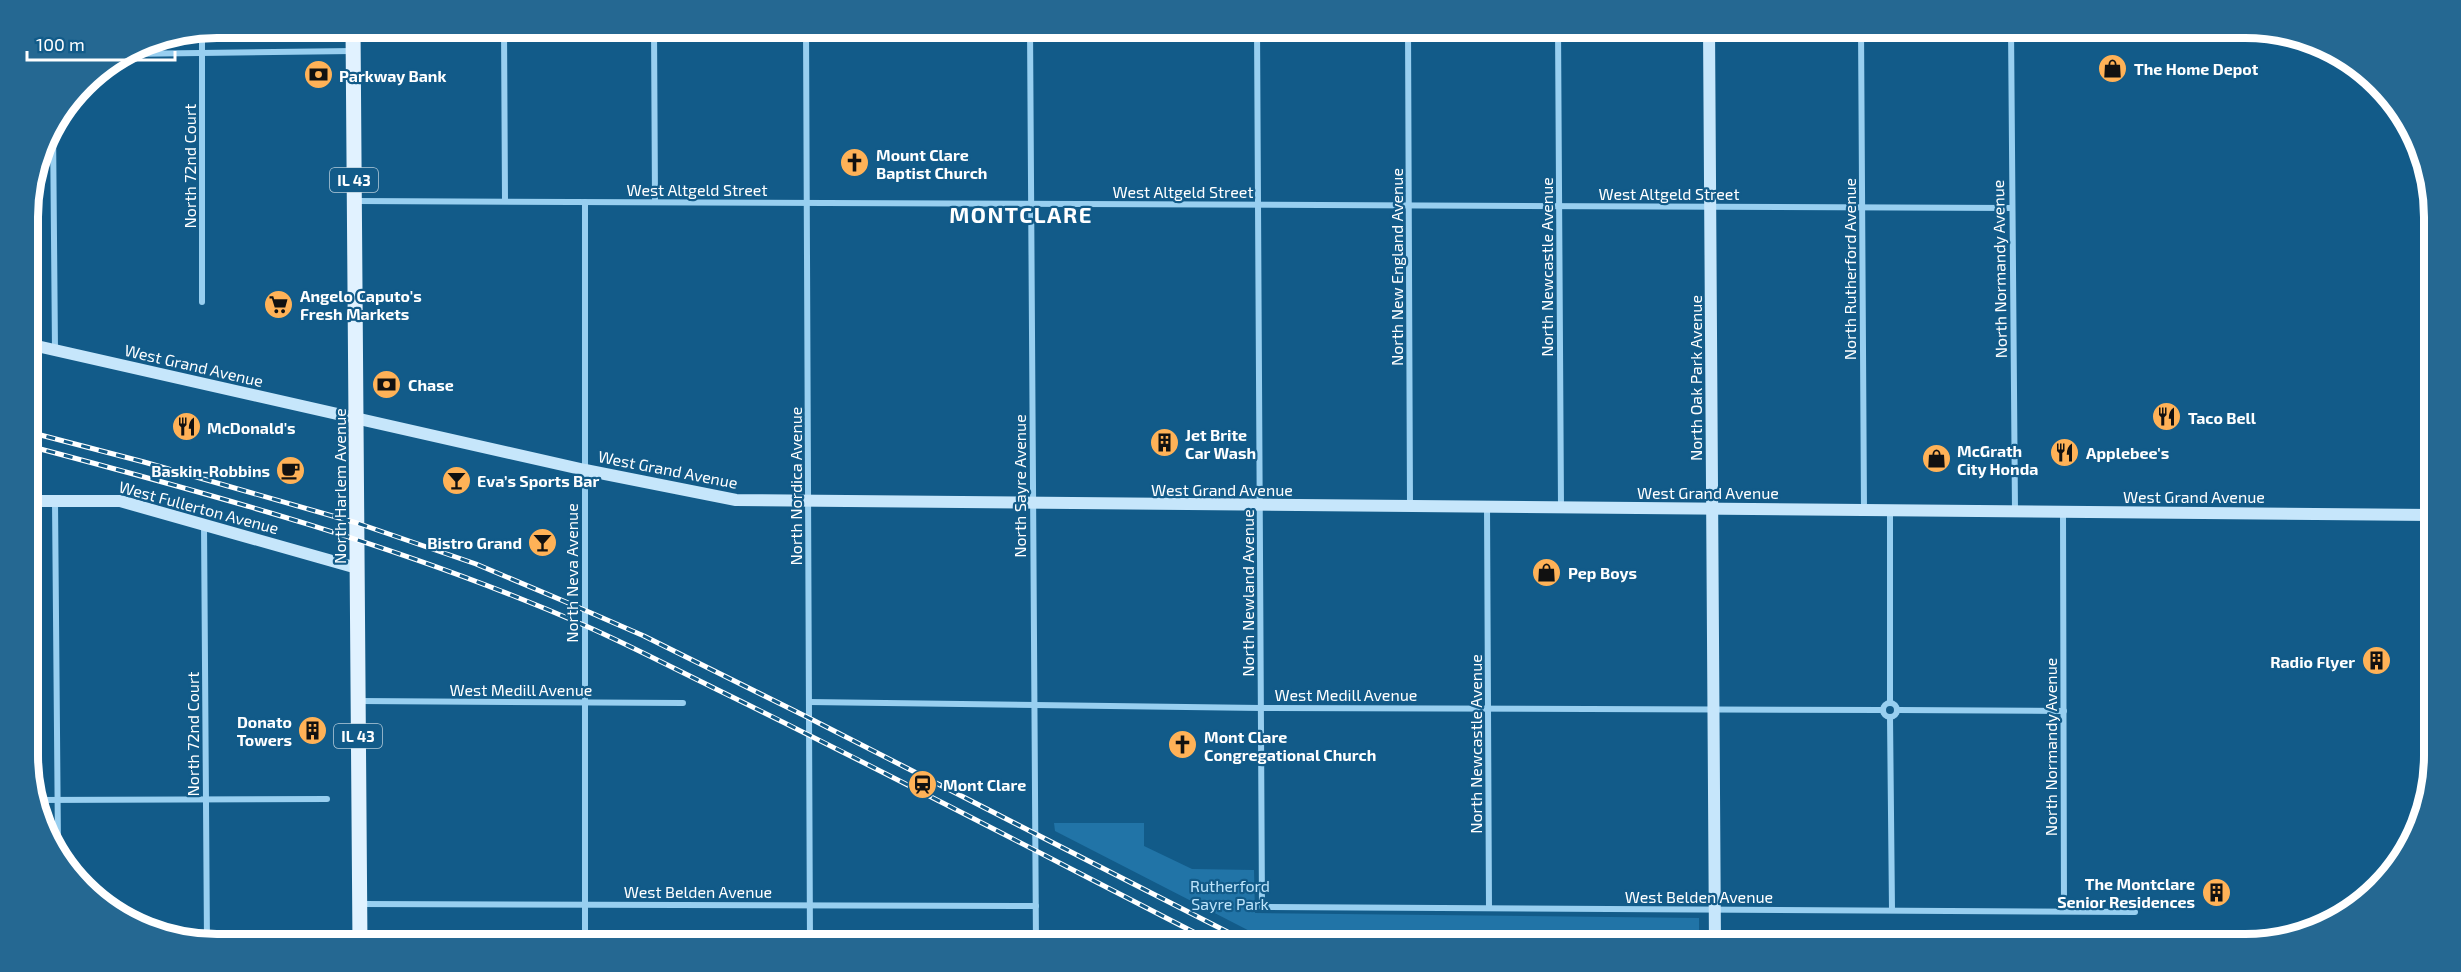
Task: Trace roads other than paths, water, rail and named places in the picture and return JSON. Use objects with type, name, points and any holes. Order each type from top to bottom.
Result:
[{"type":"main road","name":"North Harlem Avenue","points":[[353,38],[360,934]]},
{"type":"main road","name":"North Oak Park Avenue","points":[[1709,38],[1715,934]]},
{"type":"main road","name":"West Grand Avenue","points":[[38,346],[585,471],[736,500],[2424,515]]},
{"type":"main road","name":"West Fullerton Avenue","points":[[38,501],[120,501],[357,568]]},
{"type":"street","points":[[504,38],[505,201]]},
{"type":"street","points":[[654,38],[655,202]]},
{"type":"street","name":"North Nordica Avenue","points":[[806,38],[810,934]]},
{"type":"street","name":"North Sayre Avenue","points":[[1030,38],[1036,934]]},
{"type":"street","name":"North Newland Avenue","points":[[1257,38],[1262,907]]},
{"type":"street","name":"North New England Avenue","points":[[1408,38],[1410,507]]},
{"type":"street","name":"North Newcastle Avenue","points":[[1558,38],[1561,508]]},
{"type":"street","name":"North Rutherford Avenue","points":[[1861,38],[1864,510]]},
{"type":"street","name":"North Normandy Avenue","points":[[2011,38],[2015,511]]},
{"type":"street","name":"North 72nd Court","points":[[202,39],[202,302]]},
{"type":"street","points":[[143,54],[353,51]]},
{"type":"street","points":[[53,145],[55,350]]},
{"type":"street","name":"West Altgeld Street","points":[[354,201],[2012,208]]},
{"type":"street","name":"North Neva Avenue","points":[[585,202],[585,934]]},
{"type":"street","points":[[55,501],[58,837]]},
{"type":"street","name":"North Newcastle Avenue","points":[[1487,507],[1489,908]]},
{"type":"street","points":[[1890,510],[1890,703]]},
{"type":"street","name":"North Normandy Avenue","points":[[2063,512],[2064,911]]},
{"type":"street","name":"North 72nd Court","points":[[204,524],[207,934]]},
{"type":"street","name":"West Medill Avenue","points":[[358,701],[683,703]]},
{"type":"street","name":"West Medill Avenue","points":[[809,702],[1261,708],[1882,710]]},
{"type":"street","points":[[1890,717],[1886,716],[1882,710],[1885,704],[1890,703],[1896,706],[1897,710]]},
{"type":"street","points":[[1897,710],[2064,711]]},
{"type":"street","points":[[1890,717],[1894,716],[1897,710]]},
{"type":"street","points":[[1890,717],[1892,910]]},
{"type":"street","points":[[44,800],[327,799]]},
{"type":"street","name":"West Belden Avenue","points":[[359,903],[1036,906]]},
{"type":"street","name":"West Belden Avenue","points":[[1262,907],[2136,912]]},
{"type":"railway","points":[[38,434],[357,523],[476,564],[644,636],[1231,934]]},
{"type":"railway","points":[[38,448],[311,525],[450,572],[586,626],[846,753],[1198,934]]},
{"type":"place","name":"The Home Depot","points":[[2113,68]]},
{"type":"place","name":"Parkway Bank","points":[[318,75]]},
{"type":"place","name":"Mount Clare Baptist Church","points":[[855,163]]},
{"type":"place","name":"Angelo Caputo's Fresh Markets","points":[[279,304]]},
{"type":"place","name":"Chase","points":[[387,384]]},
{"type":"place","name":"Taco Bell","points":[[2167,417]]},
{"type":"place","name":"McDonald's","points":[[186,427]]},
{"type":"place","name":"Jet Brite Car Wash","points":[[1164,443]]},
{"type":"place","name":"Applebee's","points":[[2065,452]]},
{"type":"place","name":"McGrath City Honda","points":[[1936,459]]},
{"type":"place","name":"Baskin-Robbins","points":[[291,470]]},
{"type":"place","name":"Eva’s Sports Bar","points":[[456,480]]},
{"type":"place","name":"Bistro Grand","points":[[543,542]]},
{"type":"place","name":"Pep Boys","points":[[1547,572]]},
{"type":"place","name":"Radio Flyer","points":[[2376,661]]},
{"type":"place","name":"Donato Towers","points":[[313,730]]},
{"type":"place","name":"Mont Clare Congregational Church","points":[[1183,745]]},
{"type":"place","name":"Mont Clare","points":[[922,784]]},
{"type":"place","name":"The Montclare Senior Residences","points":[[2216,892]]},
{"type":"district","name":"MONTCLARE","points":[[1021,214]]},
{"type":"park label","name":"Rutherford Sayre Park","points":[[1230,894]]}]
